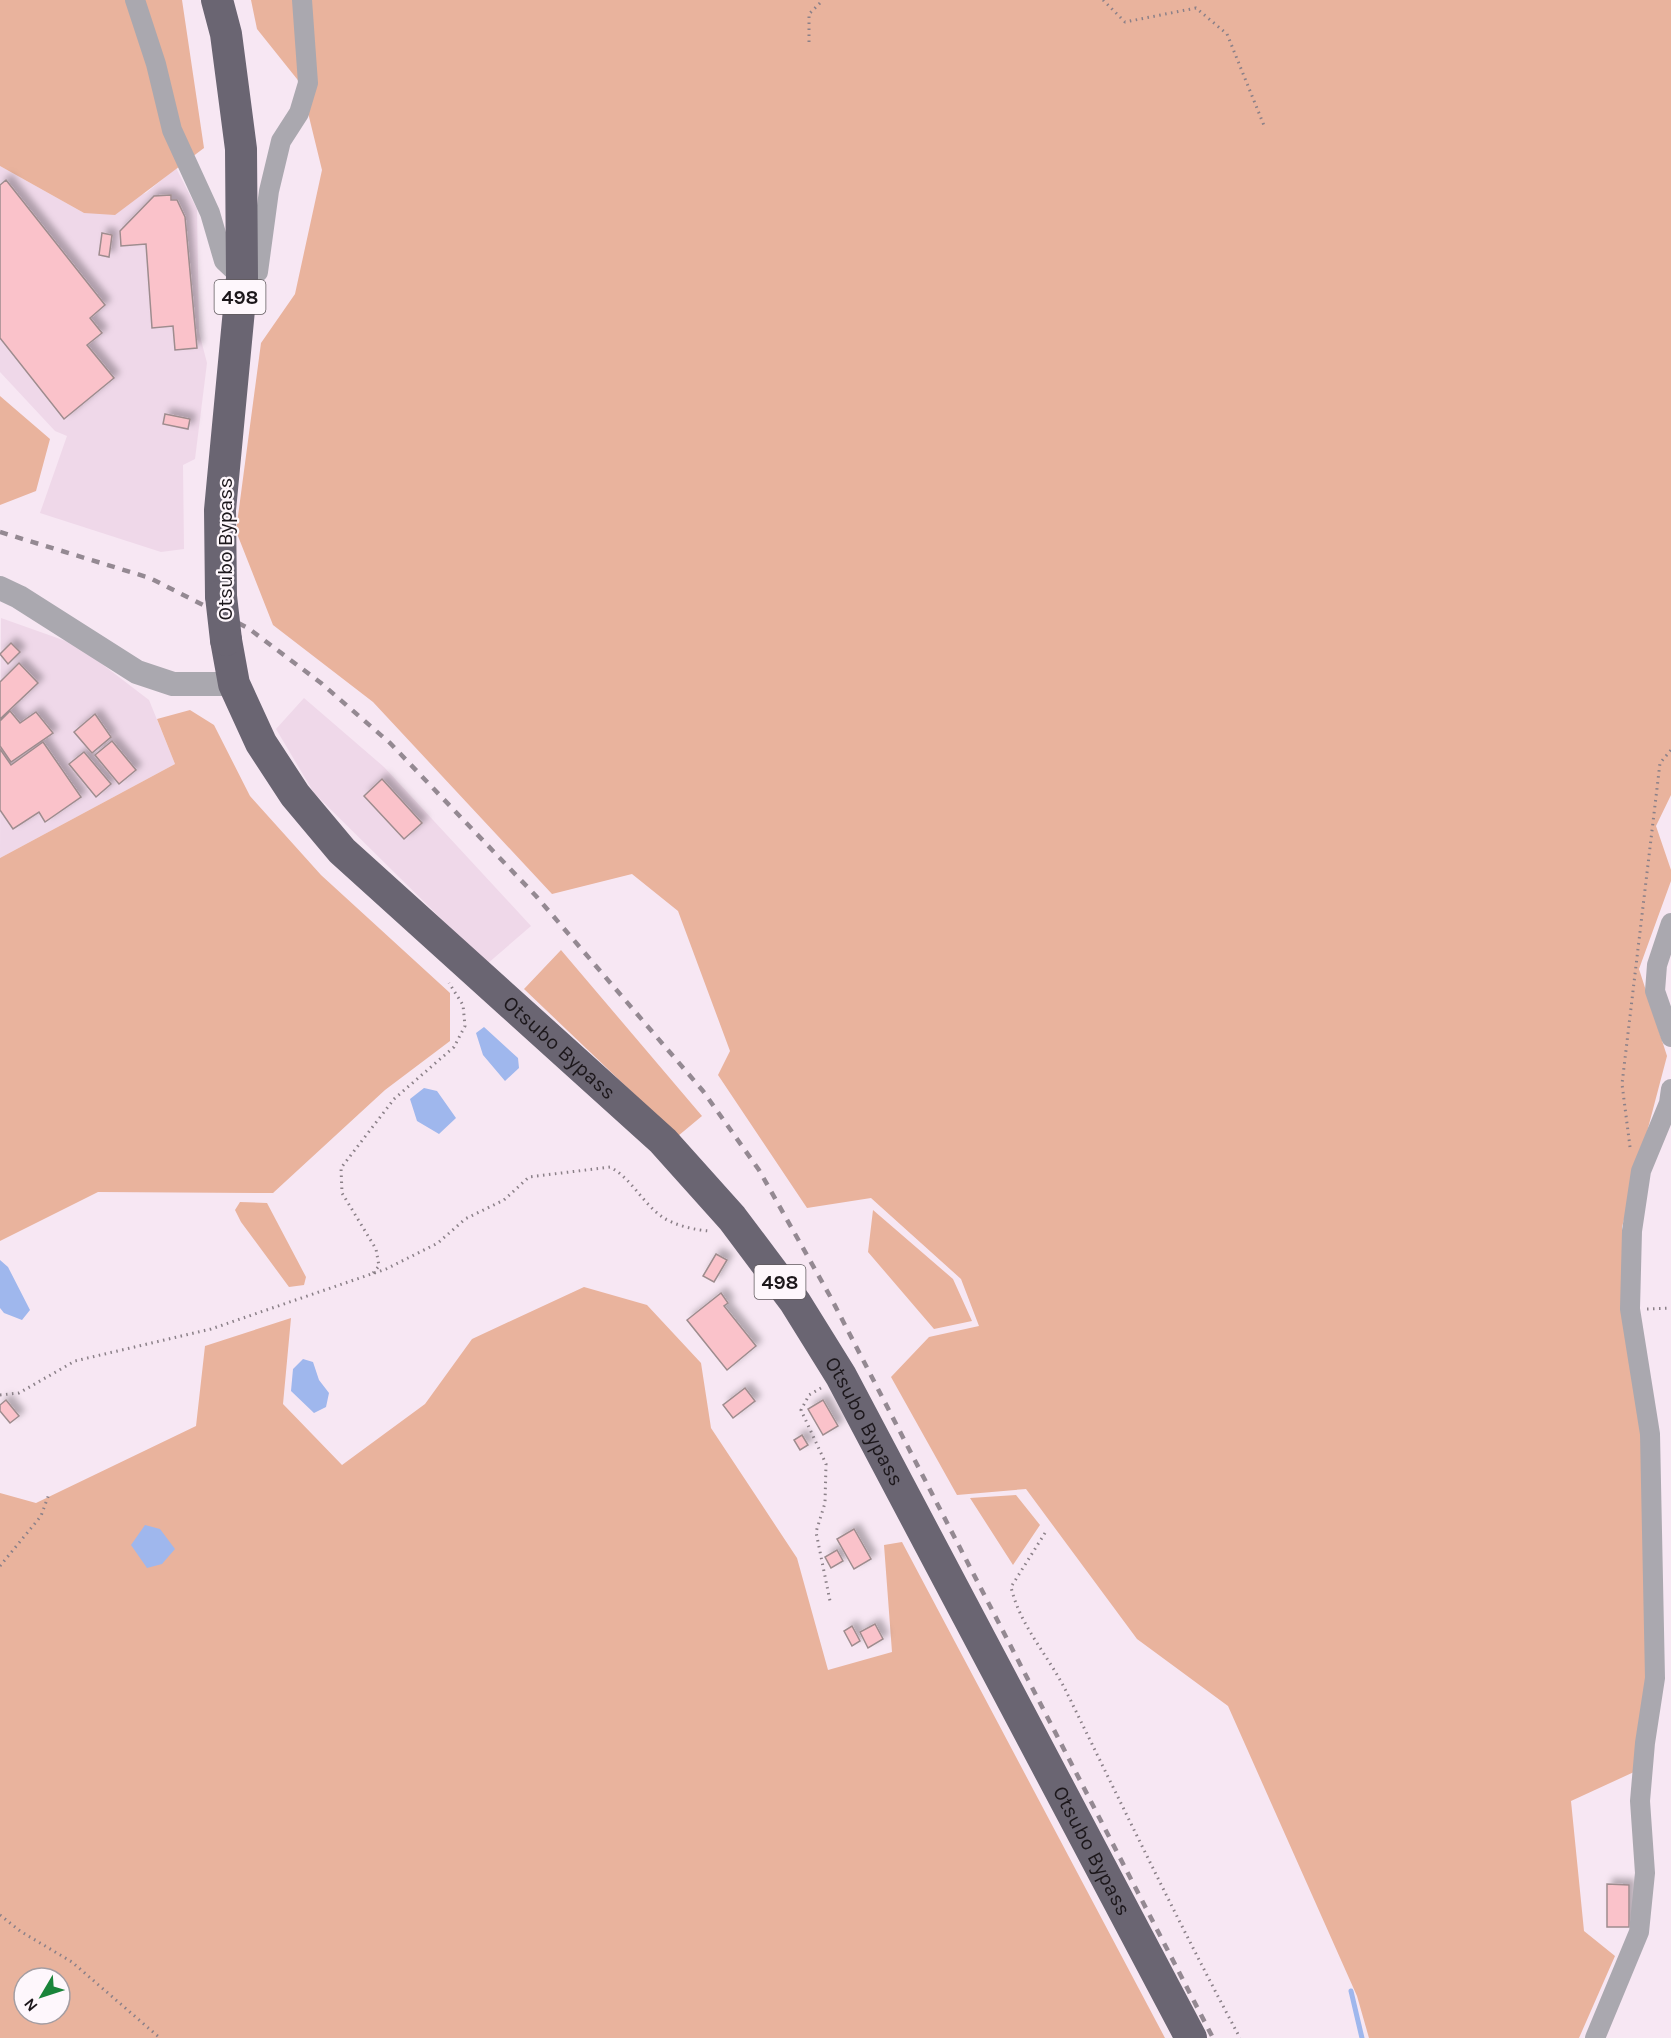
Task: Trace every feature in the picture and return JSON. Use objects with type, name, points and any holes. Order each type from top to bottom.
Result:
[{"type":"highway","name":"Otsubo Bypass","points":[[217,0],[226,34],[240,149],[242,278],[220,510],[221,596],[234,684],[261,743],[295,795],[342,851],[663,1141],[732,1218],[795,1302],[841,1376],[1191,2038]]},
{"type":"street","points":[[135,0],[156,64],[172,130],[210,213],[224,261],[242,278],[258,272],[269,191],[281,141],[299,113],[308,83],[302,0]]},
{"type":"street","points":[[0,588],[19,597],[137,672],[174,684],[234,684]]},
{"type":"street","points":[[1671,923],[1657,965],[1655,991],[1671,1037]]},
{"type":"street","points":[[1595,2038],[1639,1932],[1645,1873],[1640,1801],[1645,1743],[1655,1678],[1650,1434],[1630,1309],[1632,1231],[1641,1171],[1669,1102],[1671,1089]]},
{"type":"path","points":[[808,42],[809,14],[823,0]]},
{"type":"path","points":[[1103,0],[1125,22],[1196,8],[1227,34],[1264,128]]},
{"type":"path","points":[[372,1274],[379,1266],[376,1249],[342,1193],[341,1168],[394,1099],[454,1047],[465,1026],[464,1005],[448,982]]},
{"type":"path","points":[[0,1395],[19,1393],[75,1361],[211,1329],[372,1274],[438,1244],[465,1218],[504,1200],[529,1177],[610,1167],[620,1173],[661,1216],[694,1230],[717,1231],[732,1218]]},
{"type":"path","points":[[830,1601],[816,1532],[825,1503],[826,1464],[801,1410],[809,1395],[841,1376]]},
{"type":"path","points":[[0,1566],[41,1516],[49,1494]]},
{"type":"path","points":[[1045,1533],[1011,1587],[1017,1611],[1054,1667],[1186,1937],[1240,2038]]},
{"type":"path","points":[[0,1915],[20,1931],[72,1962],[160,2038]]},
{"type":"shaded area","points":[[0,0],[182,0],[204,148],[115,215],[84,213],[0,166]]},
{"type":"shaded area","points":[[251,0],[1671,0],[1671,795],[1656,826],[1671,870],[1671,881],[1639,969],[1667,1056],[1622,1227],[1624,1315],[1644,1436],[1647,1674],[1634,1772],[1571,1801],[1584,1931],[1615,1956],[1579,2038],[1369,2038],[1357,1996],[1228,1706],[1137,1639],[1026,1489],[957,1495],[891,1377],[929,1337],[979,1326],[961,1279],[871,1198],[807,1208],[718,1075],[730,1051],[678,911],[632,874],[552,894],[373,702],[273,625],[236,531],[261,343],[295,294],[322,170],[301,84],[257,29]]},
{"type":"shaded area","points":[[0,166],[84,213],[146,193],[176,168],[197,209],[199,332],[207,363],[195,459],[183,465],[184,549],[161,552],[40,513],[67,436],[55,431],[0,372]]},
{"type":"shaded area","points":[[0,396],[50,439],[36,491],[0,505]]},
{"type":"shaded area","points":[[1,618],[77,645],[149,700],[175,764],[0,858]]},
{"type":"shaded area","points":[[304,698],[384,767],[531,926],[487,964],[314,793],[276,729]]},
{"type":"shaded area","points":[[190,710],[214,725],[250,796],[321,875],[450,993],[450,1041],[385,1090],[273,1193],[98,1192],[0,1241],[0,858],[175,764],[157,719]]},
{"type":"shaded area","points":[[561,950],[702,1116],[678,1136],[524,989]]},
{"type":"shaded area","points":[[240,1202],[267,1203],[306,1277],[304,1285],[289,1287],[241,1222],[235,1210]]},
{"type":"shaded area","points":[[873,1210],[953,1279],[972,1321],[934,1329],[868,1252]]},
{"type":"shaded area","points":[[584,1287],[647,1305],[701,1363],[711,1428],[797,1558],[828,1670],[892,1652],[884,1545],[902,1542],[1165,2038],[0,2038],[0,1493],[36,1503],[196,1426],[205,1346],[291,1318],[283,1404],[342,1465],[425,1404],[472,1339]]},
{"type":"shaded area","points":[[1016,1495],[1040,1525],[1013,1565],[970,1498]]},
{"type":"water","points":[[484,1027],[518,1058],[519,1068],[505,1081],[483,1055],[476,1033]]},
{"type":"water","points":[[424,1088],[437,1091],[456,1118],[439,1134],[417,1121],[410,1099]]},
{"type":"water","points":[[0,1260],[8,1267],[30,1310],[22,1320],[4,1313],[0,1308]]},
{"type":"water","points":[[303,1359],[313,1362],[319,1380],[329,1393],[326,1407],[314,1413],[291,1391],[293,1369]]},
{"type":"water","points":[[145,1525],[160,1529],[175,1549],[162,1564],[147,1568],[131,1545]]},
{"type":"building","points":[[6,180],[105,305],[90,318],[102,333],[87,345],[114,378],[64,419],[0,338],[0,185]]},
{"type":"building","points":[[171,195],[171,200],[177,200],[185,217],[197,348],[175,350],[173,326],[152,328],[146,244],[121,246],[120,231],[154,196]]},
{"type":"building","points":[[102,233],[112,235],[109,257],[99,255]]},
{"type":"building","points":[[165,414],[190,419],[188,429],[163,424]]},
{"type":"building","points":[[11,643],[20,652],[8,664],[0,654]]},
{"type":"building","points":[[19,663],[38,683],[0,719],[0,682]]},
{"type":"building","points":[[10,711],[20,723],[36,712],[53,733],[11,762],[0,746],[0,721]]},
{"type":"building","points":[[95,714],[111,737],[92,753],[74,732]]},
{"type":"building","points":[[112,741],[136,770],[119,784],[95,755]]},
{"type":"building","points":[[43,742],[81,797],[45,822],[39,812],[13,829],[0,810],[0,749],[11,765]]},
{"type":"building","points":[[84,752],[111,784],[96,797],[69,764]]},
{"type":"building","points":[[382,779],[422,823],[404,839],[364,796]]},
{"type":"building","points":[[716,1254],[727,1260],[714,1282],[703,1276]]},
{"type":"building","points":[[721,1293],[728,1303],[724,1306],[756,1346],[727,1370],[687,1320]]},
{"type":"building","points":[[745,1388],[755,1401],[733,1418],[723,1405]]},
{"type":"building","points":[[6,1400],[19,1416],[10,1423],[0,1411],[0,1405]]},
{"type":"building","points":[[823,1400],[838,1426],[823,1435],[808,1409]]},
{"type":"building","points":[[802,1435],[808,1445],[800,1450],[794,1440]]},
{"type":"building","points":[[854,1529],[871,1559],[854,1569],[837,1539]]},
{"type":"building","points":[[837,1550],[843,1561],[831,1568],[825,1557]]},
{"type":"building","points":[[875,1624],[883,1639],[868,1648],[860,1632]]},
{"type":"building","points":[[852,1626],[860,1641],[852,1646],[844,1631]]},
{"type":"building","points":[[1607,1884],[1629,1885],[1629,1927],[1607,1927]]},
{"type":"waterway","points":[[1351,1991],[1362,2038]]},
{"type":"railway","points":[[0,532],[150,578],[248,628],[321,683],[390,743],[536,896],[703,1091],[759,1170],[830,1296],[1213,2038]]}]
